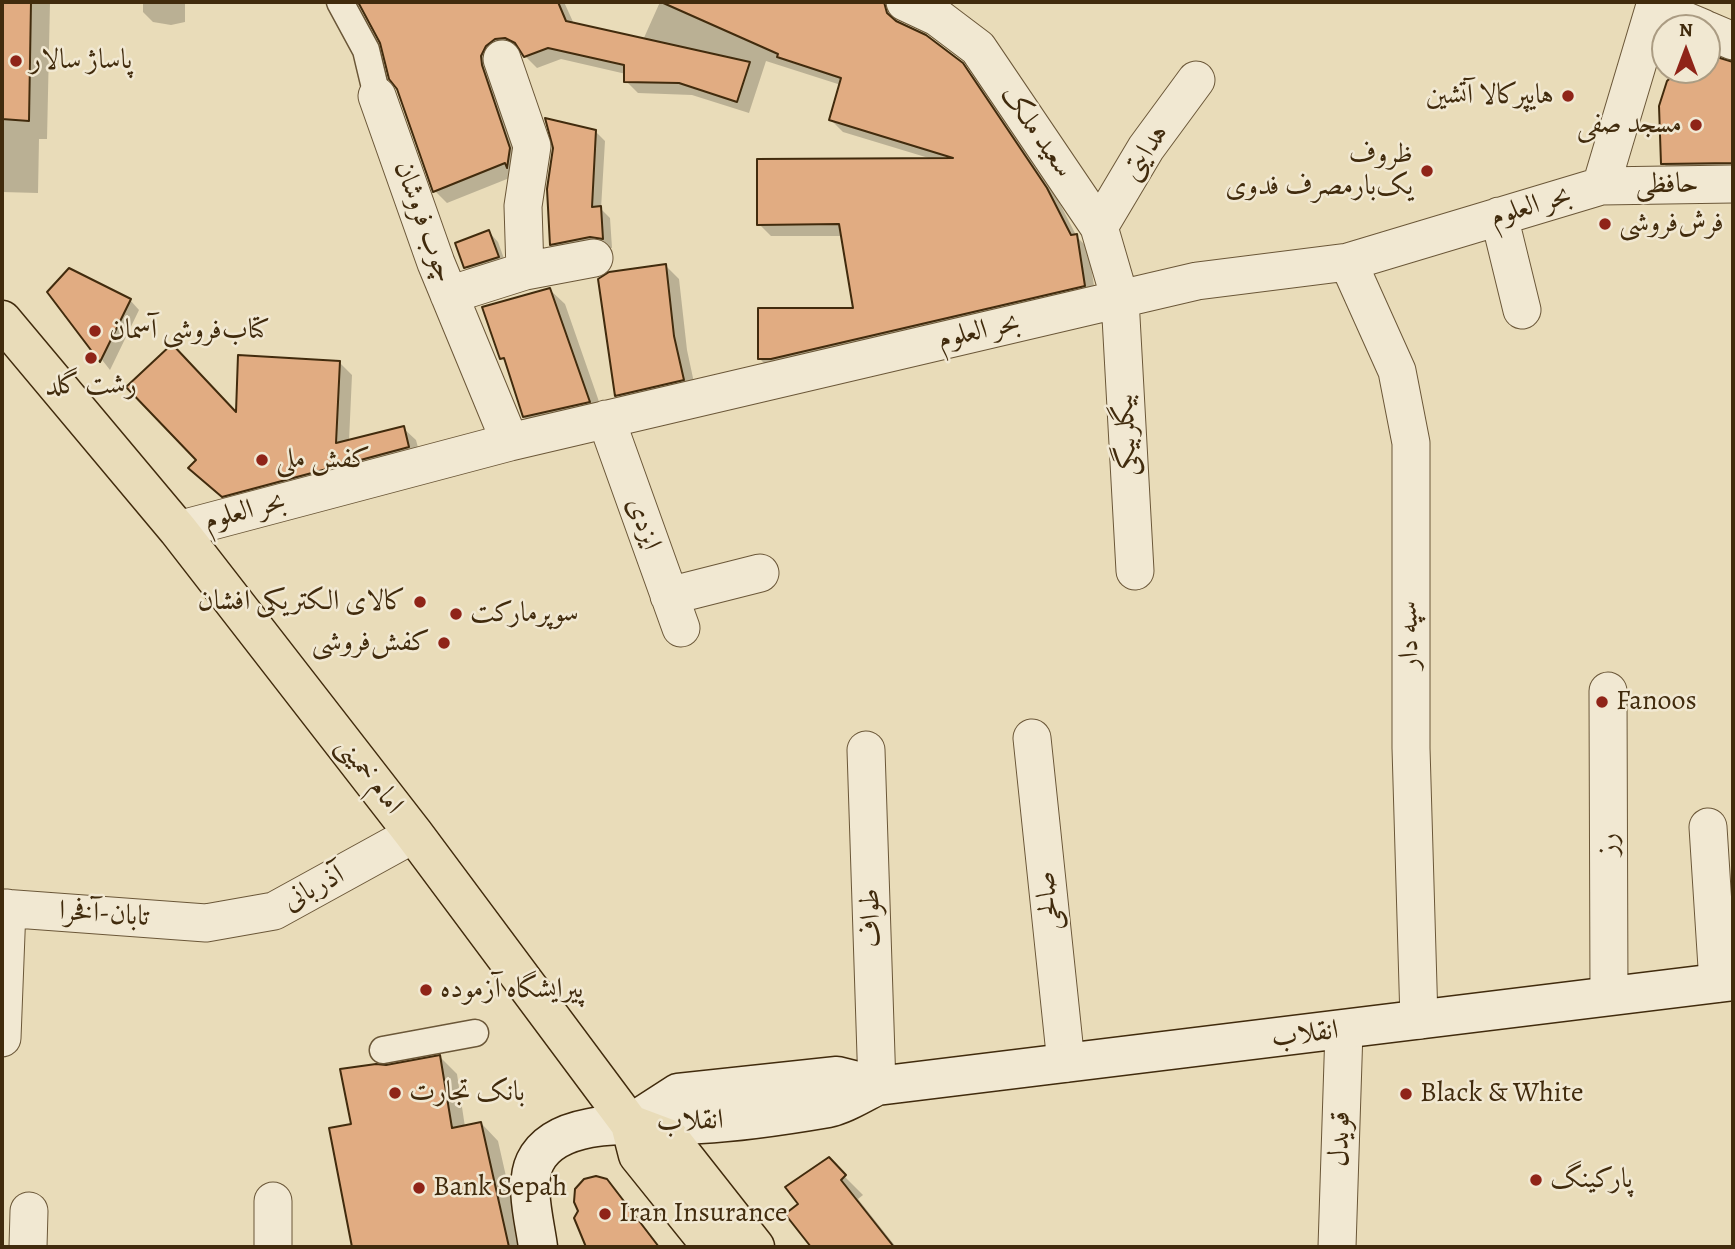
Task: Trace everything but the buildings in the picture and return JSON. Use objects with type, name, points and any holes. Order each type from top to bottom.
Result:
[{"type":"main road","name":"امام خمینی","points":[[2,321],[178,530],[414,834],[629,1124],[638,1155],[712,1247]]},
{"type":"main road","name":"انقلاب","points":[[629,1124],[678,1093],[837,1076],[877,1086],[1726,982]]},
{"type":"main road","points":[[538,1247],[531,1175],[535,1161],[546,1148],[567,1134],[629,1124],[670,1139],[755,1247]]},
{"type":"street","name":"چوب فروشان","points":[[340,2],[366,50],[376,96],[449,295],[510,442]]},
{"type":"street","name":"سعید ملک","points":[[905,2],[937,17],[978,48],[1099,227],[1119,299]]},
{"type":"street","points":[[1656,5],[1681,14]]},
{"type":"street","name":"بحر العلوم","points":[[178,530],[510,442],[1197,281],[1348,262],[1601,186],[1656,5]]},
{"type":"street","points":[[502,59],[532,146],[523,206],[524,271]]},
{"type":"street","name":"هدایتی","points":[[1099,227],[1146,148],[1196,80]]},
{"type":"street","name":"حافظی","points":[[1601,186],[1733,184]]},
{"type":"street","points":[[1499,216],[1522,310]]},
{"type":"street","points":[[449,295],[524,271],[594,258]]},
{"type":"street","name":"سپه دار","points":[[1348,262],[1397,371],[1411,443],[1411,748],[1419,1020]]},
{"type":"street","name":"بیگلربیگی","points":[[1119,299],[1135,571]]},
{"type":"street","name":"ایزدی","points":[[606,419],[675,612],[760,573]]},
{"type":"street","name":"رز","points":[[1608,691],[1609,996]]},
{"type":"street","name":"صالحی","points":[[1032,738],[1066,1063]]},
{"type":"street","name":"طواف","points":[[866,751],[877,1086]]},
{"type":"street","points":[[1708,827],[1726,982]]},
{"type":"street","name":"آذربانی","points":[[206,923],[274,911],[414,834]]},
{"type":"street","points":[[2,1038],[4,908]]},
{"type":"street","name":"تابان-آفخرا","points":[[4,908],[206,923]]},
{"type":"street","name":"قویدل","points":[[1337,1247],[1344,1030]]},
{"type":"street","points":[[383,1049],[475,1033]]},
{"type":"street","points":[[273,1201],[273,1247]]},
{"type":"street","points":[[28,1247],[29,1211]]},
{"type":"place","name":"پاساژ سالار","points":[[16,61]]},
{"type":"place","name":"هایپرکالا آتشین","points":[[1568,96]]},
{"type":"place","name":"مسجد صفی","points":[[1696,125]]},
{"type":"place","name":"ظروف یک‌بارمصرف فدوی","points":[[1427,171]]},
{"type":"place","name":"فرش‌فروشی","points":[[1605,224]]},
{"type":"place","name":"کتاب‌فروشی آسمان","points":[[95,331]]},
{"type":"place","name":"رشت گلد","points":[[91,358]]},
{"type":"place","name":"کفش ملی","points":[[262,460]]},
{"type":"place","name":"کالای الکتریکی افشان","points":[[420,602]]},
{"type":"place","name":"سوپرمارکت","points":[[456,614]]},
{"type":"place","name":"کفش‌فروشی","points":[[444,643]]},
{"type":"place","name":"Fanoos","points":[[1602,702]]},
{"type":"place","name":"پیرایشگاه آزموده","points":[[426,990]]},
{"type":"place","name":"بانک تجارت","points":[[395,1093]]},
{"type":"place","name":"Black & White","points":[[1406,1094]]},
{"type":"place","name":"پارکینگ","points":[[1536,1180]]},
{"type":"place","name":"Bank Sepah","points":[[419,1188]]},
{"type":"place","name":"Iran Insurance","points":[[605,1214]]}]
